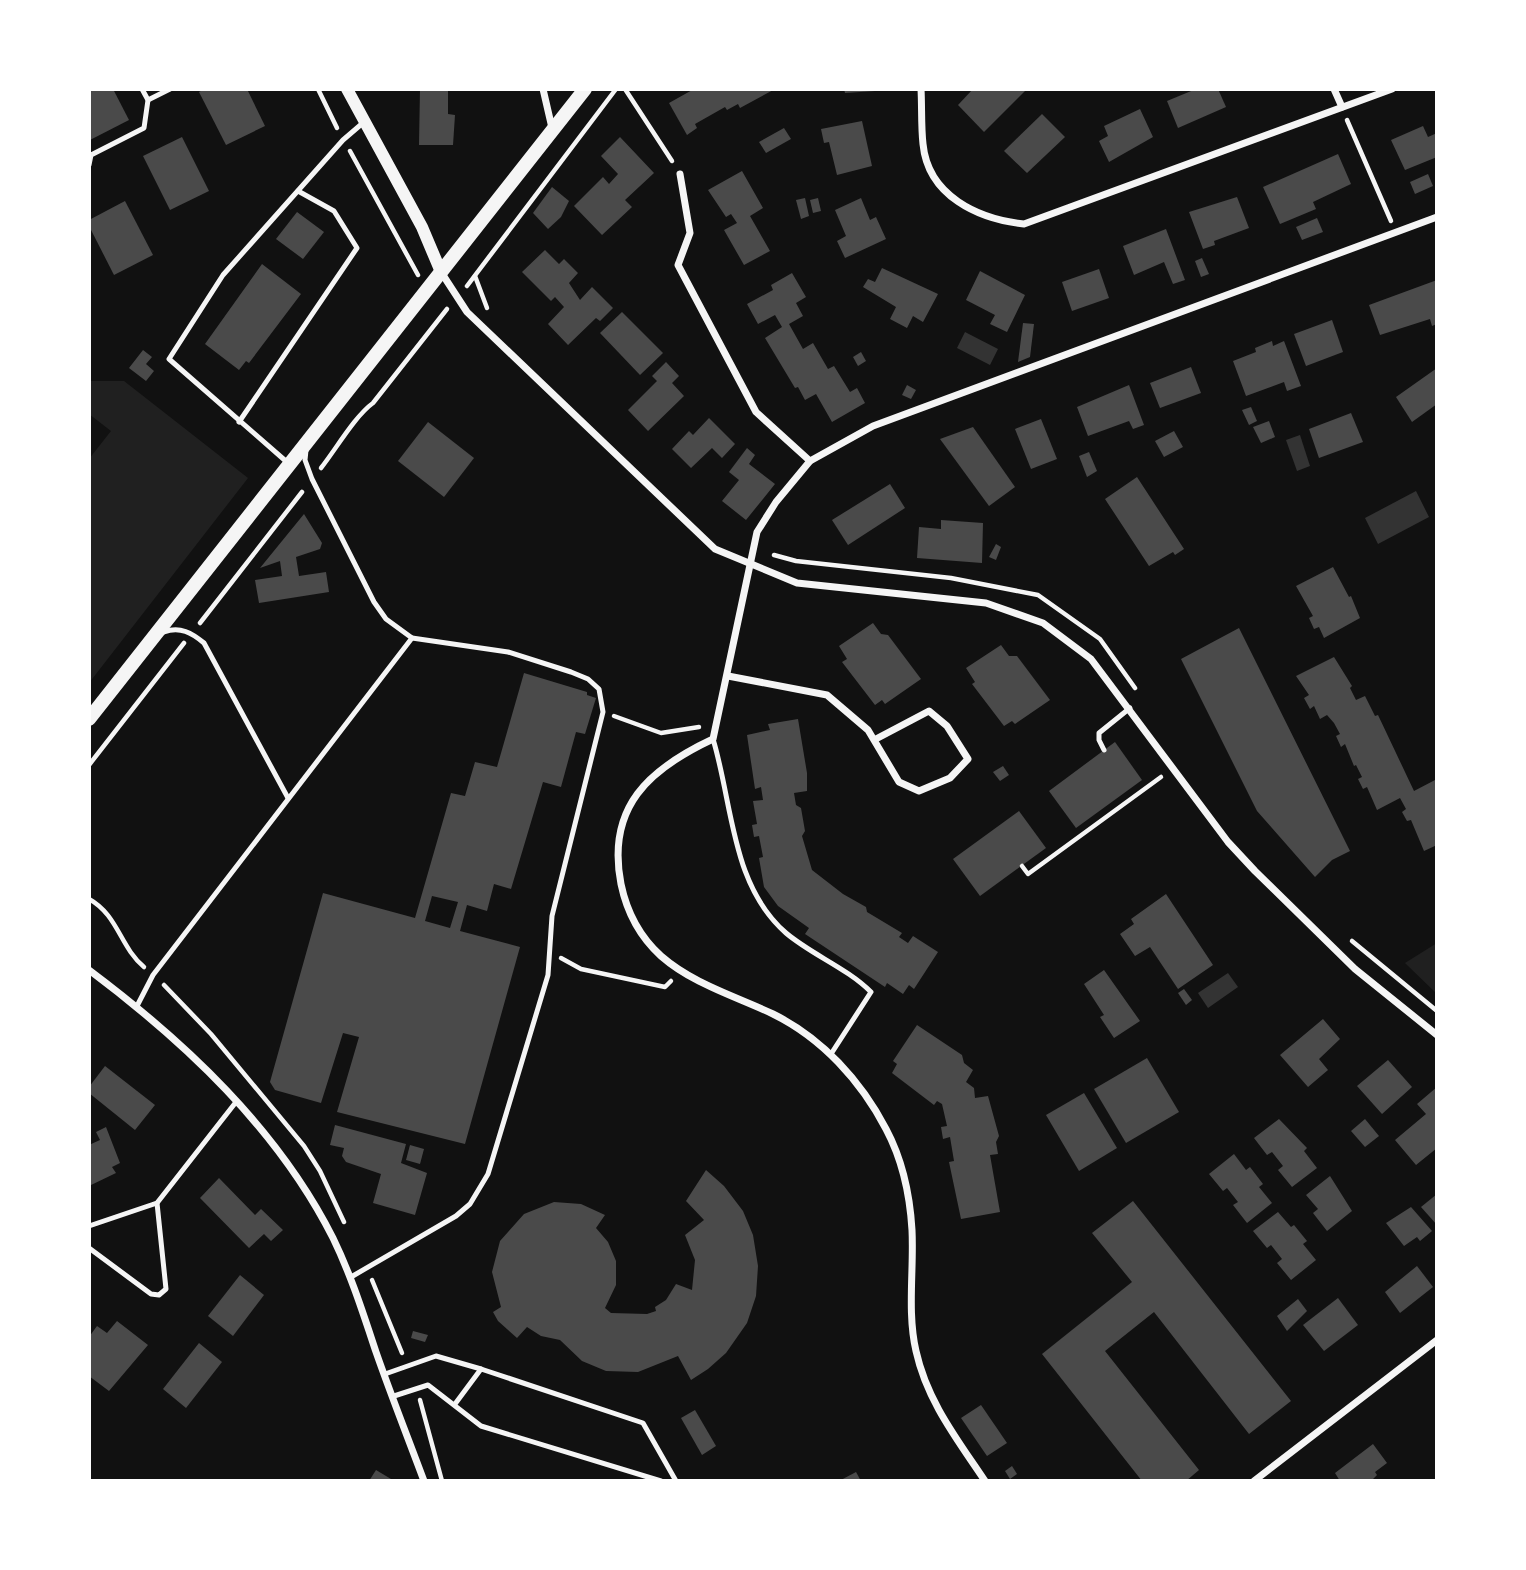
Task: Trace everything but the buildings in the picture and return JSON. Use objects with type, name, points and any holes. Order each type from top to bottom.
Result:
[{"type":"main road","points":[[89,719],[585,89]]},
{"type":"street","points":[[347,89],[422,227],[441,272],[467,312],[715,549],[797,583],[986,603],[1043,623],[1091,659],[1228,842],[1255,871],[1355,969],[1437,1035]]},
{"type":"street","points":[[543,89],[552,129]]},
{"type":"street","points":[[921,89],[923,144],[927,163],[944,190],[961,205],[984,217],[1024,224],[1392,89]]},
{"type":"street","points":[[1334,89],[1342,107]]},
{"type":"street","points":[[680,174],[690,233],[678,265],[757,412],[810,461]]},
{"type":"street","points":[[985,1481],[926,1386],[915,1349],[912,1230],[899,1160],[873,1106],[850,1072],[831,1054],[776,1016],[681,972],[643,937],[628,911],[616,857],[620,829],[633,799],[651,777],[681,754],[713,739],[757,532],[776,502],[810,461],[873,426],[1437,217]]},
{"type":"street","points":[[727,676],[827,695],[868,730],[899,782],[919,792],[950,778],[968,760],[947,726],[929,711],[874,740]]},
{"type":"street","points":[[89,970],[137,1006],[206,1070],[277,1147],[309,1195],[351,1277],[424,1481]]},
{"type":"street","points":[[1254,1481],[1437,1340]]},
{"type":"lane","points":[[89,165],[91,155],[144,128],[148,100],[142,89]]},
{"type":"lane","points":[[148,100],[170,89]]},
{"type":"lane","points":[[289,464],[169,359],[223,275],[343,140],[364,122]]},
{"type":"lane","points":[[239,422],[357,248],[334,211],[298,191]]},
{"type":"lane","points":[[308,440],[305,460],[312,479],[348,553],[386,619],[412,638],[508,652],[588,679],[599,689],[603,712],[552,916],[551,953],[540,1002],[481,1188],[456,1216],[351,1277]]},
{"type":"lane","points":[[158,634],[173,628],[192,633],[204,643],[288,797]]},
{"type":"lane","points":[[137,1006],[153,975],[412,638]]},
{"type":"lane","points":[[1104,750],[1098,740],[1099,733],[1130,708]]},
{"type":"lane","points":[[713,739],[739,857],[762,909],[787,934],[871,992],[831,1054]]},
{"type":"lane","points":[[89,1227],[158,1203],[236,1102]]},
{"type":"lane","points":[[89,1248],[151,1294],[159,1295],[166,1289],[158,1203]]},
{"type":"lane","points":[[385,1374],[436,1356],[643,1423],[676,1481]]},
{"type":"lane","points":[[455,1404],[481,1369]]},
{"type":"lane","points":[[394,1396],[428,1385],[481,1426],[661,1481]]},
{"type":"path","points":[[89,765],[351,431],[360,412],[373,403],[437,321],[425,292],[318,89]]},
{"type":"path","points":[[491,317],[475,276],[481,265],[616,89]]},
{"type":"path","points":[[625,89],[680,174]]},
{"type":"path","points":[[1342,107],[1395,232]]},
{"type":"path","points":[[754,549],[796,561],[951,578],[1038,595],[1100,639],[1139,694]]},
{"type":"path","points":[[603,712],[661,733],[717,723]]},
{"type":"path","points":[[1022,866],[1028,874],[1173,768]]},
{"type":"path","points":[[1347,936],[1437,1011]]},
{"type":"path","points":[[551,953],[581,970],[666,987],[681,972]]},
{"type":"shaded area","points":[[965,332],[998,349],[990,365],[957,348]]},
{"type":"shaded area","points":[[89,381],[124,381],[248,478],[89,683],[89,459],[111,431],[89,414]]},
{"type":"shaded area","points":[[1300,435],[1310,466],[1297,471],[1286,440]]},
{"type":"shaded area","points":[[1416,491],[1429,517],[1378,544],[1365,518]]},
{"type":"shaded area","points":[[1437,943],[1437,994],[1405,963]]},
{"type":"shaded area","points":[[1228,973],[1238,987],[1208,1008],[1198,993]]}]
